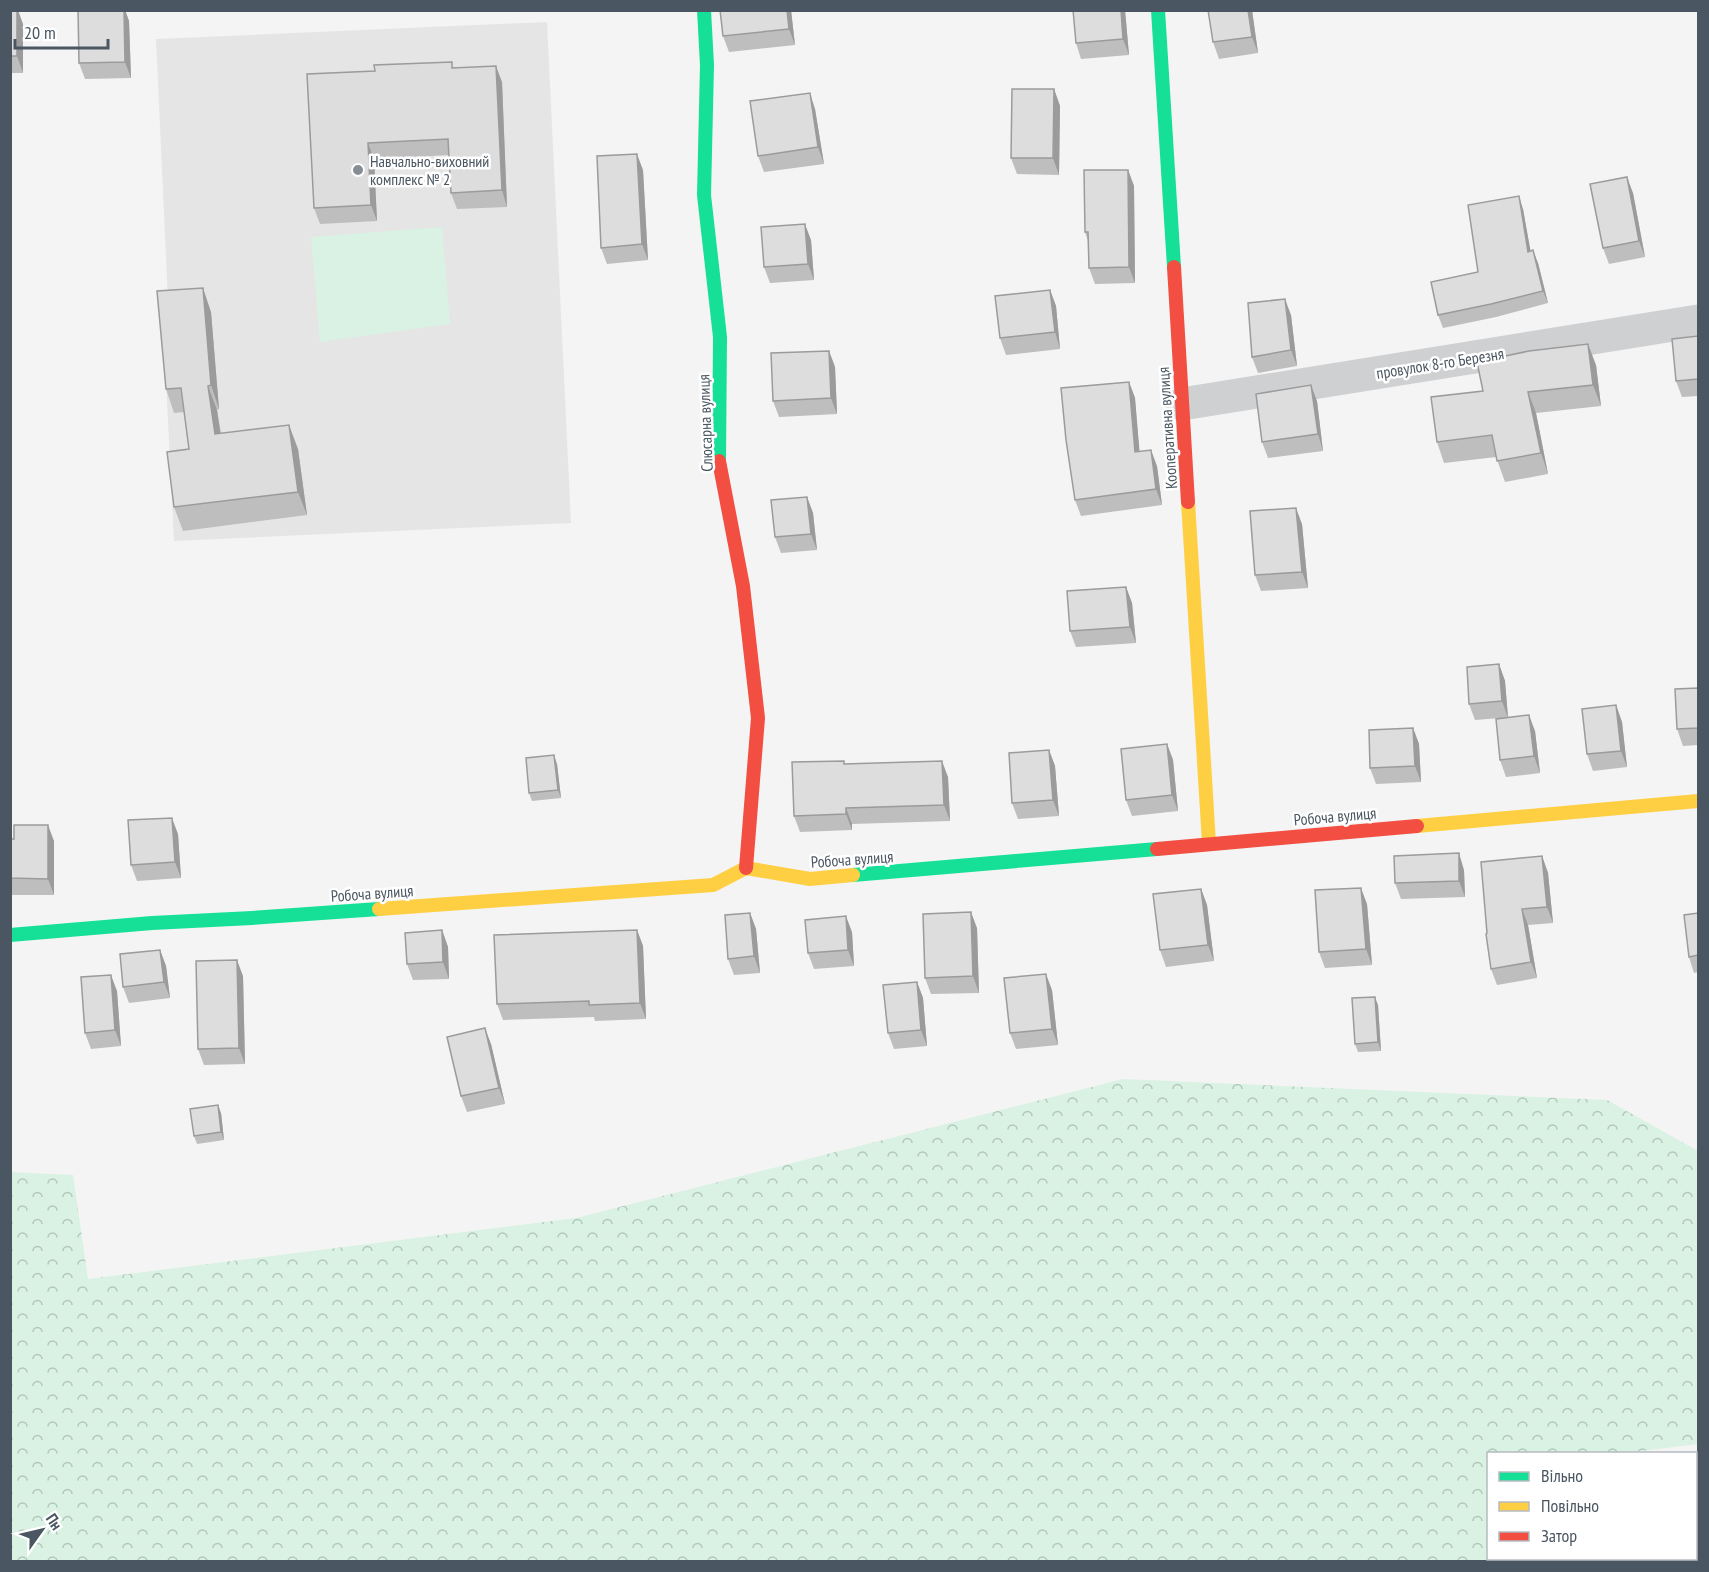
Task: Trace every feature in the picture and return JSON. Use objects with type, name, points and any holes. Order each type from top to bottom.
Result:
[{"type":"street","name":"Слюсарна вулиця","points":[[704,10],[707,65],[704,195],[720,337],[719,458],[743,586],[758,718],[746,868]]},
{"type":"street","name":"Кооперативна вулиця","points":[[1158,10],[1209,843]]},
{"type":"street","name":"провулок 8-го Березня","points":[[1182,404],[1698,321]]},
{"type":"street","name":"Робоча вулиця","points":[[10,935],[152,923],[713,885],[746,868],[810,879],[1698,801]]},
{"type":"shaded area","name":"Навчально-виховний комплекс № 2","points":[[547,22],[571,523],[174,541],[162,301],[168,300],[156,39]]},
{"type":"green space","points":[[442,227],[450,324],[320,342],[311,237]]},
{"type":"green space","points":[[1123,1079],[1607,1100],[1698,1151],[1698,1444],[1633,1452],[1487,1452],[1487,1560],[1516,1561],[11,1561],[11,1172],[73,1175],[88,1279],[576,1218]]},
{"type":"building","points":[[10,10],[17,10],[17,56],[10,56]]},
{"type":"building","points":[[78,10],[124,10],[125,62],[79,63]]},
{"type":"building","points":[[720,10],[787,10],[789,29],[723,36]]},
{"type":"building","points":[[1073,10],[1121,10],[1123,39],[1076,43]]},
{"type":"building","points":[[1208,10],[1248,10],[1252,37],[1213,42]]},
{"type":"building","points":[[452,62],[452,68],[496,66],[502,190],[451,193],[448,139],[368,143],[371,205],[314,208],[307,74],[375,71],[374,65]]},
{"type":"building","points":[[1012,89],[1054,89],[1053,158],[1011,158]]},
{"type":"building","points":[[810,93],[818,147],[758,156],[750,101]]},
{"type":"building","points":[[637,154],[642,244],[601,248],[597,156]]},
{"type":"building","points":[[1084,170],[1128,170],[1129,267],[1089,268],[1088,232],[1085,232]]},
{"type":"building","points":[[1627,177],[1639,241],[1603,248],[1590,184]]},
{"type":"building","points":[[1519,196],[1528,252],[1533,250],[1543,291],[1438,315],[1431,282],[1478,272],[1468,205]]},
{"type":"building","points":[[805,224],[808,264],[764,267],[761,227]]},
{"type":"building","points":[[203,288],[211,385],[208,386],[215,434],[289,425],[298,492],[174,507],[167,452],[189,449],[181,388],[166,389],[157,291]]},
{"type":"building","points":[[1050,290],[1055,332],[1000,338],[995,296]]},
{"type":"building","points":[[1285,299],[1291,350],[1252,357],[1248,303]]},
{"type":"building","points":[[1698,336],[1698,379],[1676,381],[1672,339]]},
{"type":"building","points":[[1588,344],[1593,385],[1528,392],[1541,453],[1497,461],[1492,435],[1437,442],[1431,397],[1483,391],[1477,362],[1529,351]]},
{"type":"building","points":[[829,351],[831,398],[773,401],[771,353]]},
{"type":"building","points":[[1129,382],[1135,452],[1151,450],[1156,489],[1075,500],[1061,388]]},
{"type":"building","points":[[1311,385],[1318,434],[1262,442],[1256,394]]},
{"type":"building","points":[[807,497],[811,534],[775,537],[771,500]]},
{"type":"building","points":[[1296,508],[1302,572],[1255,575],[1250,511]]},
{"type":"building","points":[[1126,587],[1130,627],[1070,631],[1067,591]]},
{"type":"building","points":[[1499,664],[1502,701],[1469,704],[1467,667]]},
{"type":"building","points":[[1698,688],[1698,728],[1677,729],[1675,689]]},
{"type":"building","points":[[1616,705],[1621,751],[1587,754],[1582,709]]},
{"type":"building","points":[[1529,715],[1534,756],[1500,760],[1496,719]]},
{"type":"building","points":[[1413,728],[1415,766],[1370,768],[1369,730]]},
{"type":"building","points":[[1167,744],[1172,795],[1126,800],[1121,749]]},
{"type":"building","points":[[1049,750],[1053,800],[1012,803],[1009,753]]},
{"type":"building","points":[[554,755],[558,790],[529,793],[526,758]]},
{"type":"building","points":[[844,761],[844,764],[942,761],[944,805],[846,808],[846,814],[794,816],[792,762]]},
{"type":"building","points":[[172,818],[175,862],[131,865],[128,820]]},
{"type":"building","points":[[14,825],[48,825],[48,879],[10,878],[10,839],[14,839]]},
{"type":"building","points":[[1459,853],[1459,881],[1395,883],[1394,856]]},
{"type":"building","points":[[1542,856],[1547,907],[1522,909],[1531,962],[1491,969],[1481,862]]},
{"type":"building","points":[[1361,888],[1366,949],[1319,952],[1315,890]]},
{"type":"building","points":[[1201,889],[1208,945],[1160,950],[1153,894]]},
{"type":"building","points":[[971,912],[973,976],[925,978],[923,914]]},
{"type":"building","points":[[750,913],[754,956],[728,959],[725,915]]},
{"type":"building","points":[[1698,913],[1698,955],[1689,957],[1684,915]]},
{"type":"building","points":[[846,916],[848,950],[808,953],[805,920]]},
{"type":"building","points":[[442,930],[443,962],[407,964],[405,933]]},
{"type":"building","points":[[637,930],[640,1003],[589,1005],[589,1001],[497,1004],[494,935]]},
{"type":"building","points":[[160,950],[164,982],[123,987],[120,954]]},
{"type":"building","points":[[237,960],[239,1048],[198,1049],[196,961]]},
{"type":"building","points":[[1046,974],[1052,1029],[1010,1033],[1004,978]]},
{"type":"building","points":[[111,975],[115,1030],[85,1033],[81,977]]},
{"type":"building","points":[[917,982],[921,1030],[888,1033],[883,985]]},
{"type":"building","points":[[1375,997],[1378,1042],[1355,1044],[1352,998]]},
{"type":"building","points":[[485,1028],[499,1088],[461,1096],[447,1037]]},
{"type":"building","points":[[218,1105],[221,1132],[194,1136],[190,1109]]},
{"type":"traffic: fast","points":[[704,10],[707,65],[704,195],[720,337],[719,461]]},
{"type":"traffic: fast","points":[[1158,10],[1174,267]]},
{"type":"traffic: fast","points":[[853,875],[1157,849]]},
{"type":"traffic: fast","points":[[10,935],[152,923],[379,909]]},
{"type":"traffic: slow","points":[[1188,502],[1209,843]]},
{"type":"traffic: slow","points":[[1417,826],[1698,801]]},
{"type":"traffic: slow","points":[[379,909],[713,885],[746,868],[810,879],[853,875]]},
{"type":"traffic: jam","points":[[1174,267],[1188,502]]},
{"type":"traffic: jam","points":[[719,461],[743,586],[758,718],[746,868]]},
{"type":"traffic: jam","points":[[1157,849],[1417,826]]},
{"type":"place","name":"Навчально-виховний комплекс № 2","points":[[358,170]]}]
